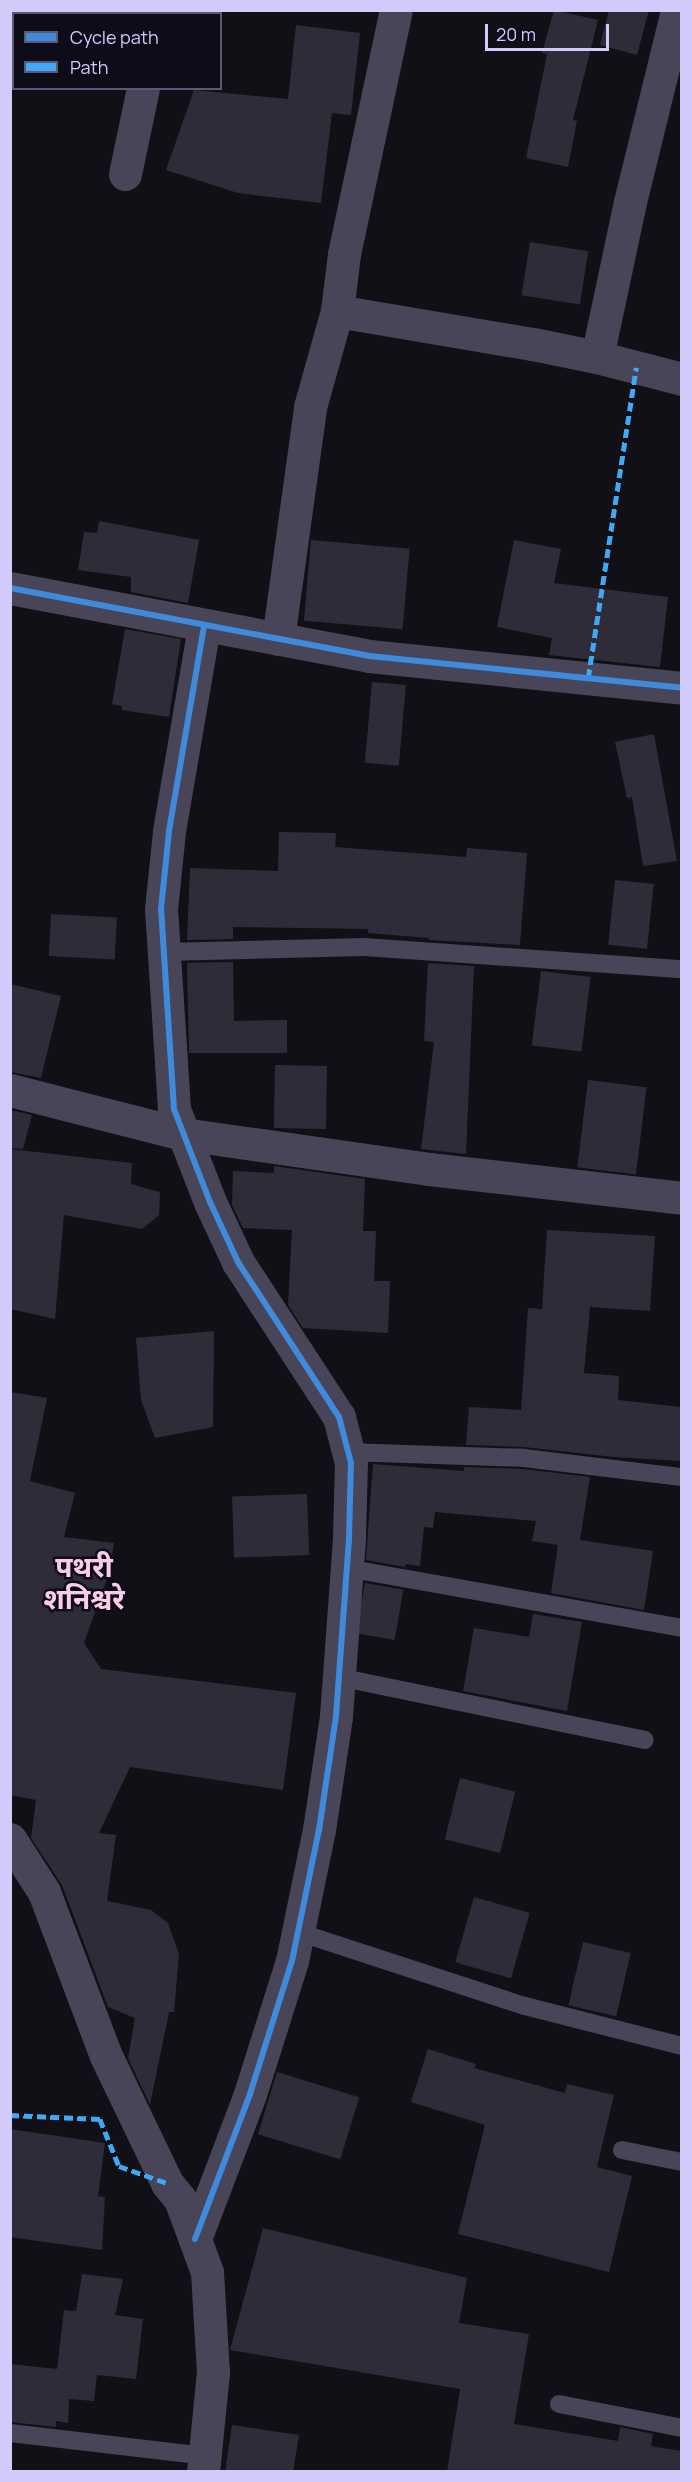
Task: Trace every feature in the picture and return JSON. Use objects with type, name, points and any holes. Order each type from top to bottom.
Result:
[{"type":"street","points":[[278,639],[310,407],[337,311],[344,254],[396,10]]},
{"type":"street","points":[[597,357],[630,202],[677,10]]},
{"type":"street","points":[[125,174],[143,90]]},
{"type":"street","points":[[337,311],[597,357],[681,379]]},
{"type":"street","points":[[10,588],[369,656],[681,688]]},
{"type":"street","points":[[195,2239],[250,2094],[292,1961],[319,1830],[336,1716],[351,1463],[339,1417],[238,1262],[210,1202],[174,1108],[161,909],[169,831],[204,626]]},
{"type":"street","points":[[10,1090],[183,1134],[429,1169],[681,1198]]},
{"type":"street","points":[[10,1839],[44,1892],[106,2056],[167,2183],[180,2199],[207,2272],[212,2361],[204,2464]]},
{"type":"lane","points":[[164,952],[364,946],[681,969]]},
{"type":"lane","points":[[347,1452],[524,1458],[681,1477]]},
{"type":"lane","points":[[346,1568],[681,1628]]},
{"type":"lane","points":[[338,1677],[645,1740]]},
{"type":"lane","points":[[298,1932],[525,2006],[681,2046]]},
{"type":"lane","points":[[622,2150],[681,2162]]},
{"type":"lane","points":[[559,2404],[681,2428]]},
{"type":"lane","points":[[10,2433],[204,2464]]},
{"type":"building","points":[[554,10],[598,20],[573,120],[577,121],[568,167],[526,158],[547,54],[542,53]]},
{"type":"building","points":[[609,10],[649,10],[637,55],[600,45]]},
{"type":"building","points":[[296,25],[360,33],[351,115],[332,113],[321,203],[238,193],[166,170],[194,90],[288,99]]},
{"type":"building","points":[[530,242],[588,251],[580,305],[522,295]]},
{"type":"building","points":[[99,521],[199,540],[188,603],[131,592],[131,577],[78,570],[84,532],[97,533]]},
{"type":"building","points":[[311,540],[410,549],[403,629],[304,621]]},
{"type":"building","points":[[514,540],[561,549],[554,583],[668,597],[660,667],[549,655],[552,638],[497,627]]},
{"type":"building","points":[[125,629],[181,639],[169,717],[122,710],[122,706],[112,704]]},
{"type":"building","points":[[372,682],[406,685],[399,766],[365,763]]},
{"type":"building","points":[[654,734],[677,861],[643,866],[632,797],[627,798],[615,742]]},
{"type":"building","points":[[279,832],[336,833],[335,847],[466,857],[467,848],[527,853],[520,945],[429,940],[429,938],[368,933],[368,929],[233,927],[233,939],[187,940],[190,868],[278,871]]},
{"type":"building","points":[[615,880],[654,884],[647,949],[608,945]]},
{"type":"building","points":[[51,914],[117,917],[115,959],[49,956]]},
{"type":"building","points":[[233,962],[234,1021],[287,1020],[287,1053],[189,1053],[187,963]]},
{"type":"building","points":[[428,963],[474,966],[466,1154],[421,1149],[434,1042],[424,1041]]},
{"type":"building","points":[[541,971],[591,977],[581,1052],[532,1045]]},
{"type":"building","points":[[10,984],[61,996],[41,1078],[11,1072]]},
{"type":"building","points":[[275,1065],[327,1066],[326,1129],[274,1128]]},
{"type":"building","points":[[588,1080],[647,1087],[636,1175],[577,1167]]},
{"type":"building","points":[[11,1110],[32,1115],[23,1149],[11,1148]]},
{"type":"building","points":[[10,1149],[132,1163],[131,1184],[160,1192],[159,1215],[142,1229],[64,1215],[55,1319],[10,1309]]},
{"type":"building","points":[[274,1166],[365,1179],[363,1231],[376,1231],[374,1281],[390,1281],[388,1333],[303,1328],[288,1305],[292,1230],[243,1228],[232,1205],[233,1171],[274,1173]]},
{"type":"building","points":[[547,1230],[655,1236],[650,1311],[590,1307],[584,1373],[619,1376],[618,1400],[681,1407],[681,1461],[614,1457],[524,1447],[466,1445],[469,1407],[521,1410],[528,1308],[542,1309]]},
{"type":"building","points":[[214,1331],[213,1427],[155,1438],[141,1400],[136,1338]]},
{"type":"building","points":[[10,1392],[47,1398],[30,1481],[75,1493],[64,1537],[114,1543],[109,1573],[84,1643],[101,1669],[296,1693],[283,1790],[130,1767],[99,1833],[116,1835],[107,1901],[151,1910],[168,1923],[179,1954],[174,2012],[169,2012],[150,2105],[128,2058],[135,2018],[108,2007],[62,1885],[31,1838],[36,1800],[10,1795]]},
{"type":"building","points":[[373,1464],[464,1471],[464,1467],[523,1469],[590,1477],[580,1540],[653,1551],[644,1610],[551,1593],[558,1545],[532,1541],[536,1521],[435,1512],[433,1528],[424,1527],[420,1566],[405,1564],[405,1567],[366,1560]]},
{"type":"building","points":[[307,1494],[309,1555],[234,1558],[232,1497]]},
{"type":"building","points":[[365,1583],[403,1590],[395,1640],[356,1633]]},
{"type":"building","points":[[533,1614],[582,1622],[567,1711],[463,1691],[474,1628],[529,1637]]},
{"type":"building","points":[[460,1778],[515,1792],[500,1853],[445,1839]]},
{"type":"building","points":[[474,1897],[530,1913],[511,1978],[455,1962]]},
{"type":"building","points":[[583,1942],[631,1953],[616,2016],[568,2005]]},
{"type":"building","points":[[428,2049],[476,2064],[474,2068],[565,2093],[567,2084],[614,2095],[597,2167],[632,2176],[609,2272],[458,2234],[485,2125],[411,2102]]},
{"type":"building","points":[[277,2072],[359,2097],[340,2159],[258,2134]]},
{"type":"building","points":[[10,2129],[105,2143],[98,2196],[105,2197],[102,2250],[10,2237]]},
{"type":"building","points":[[263,2228],[467,2278],[459,2323],[529,2334],[514,2424],[618,2441],[620,2427],[653,2434],[651,2446],[681,2451],[681,2472],[447,2472],[460,2389],[230,2350]]},
{"type":"building","points":[[82,2274],[123,2279],[115,2315],[143,2319],[136,2379],[97,2375],[94,2401],[69,2399],[68,2423],[56,2421],[56,2427],[10,2422],[10,2364],[57,2369],[64,2310],[76,2311]]},
{"type":"building","points":[[232,2425],[299,2435],[293,2472],[225,2472]]},
{"type":"marked path","points":[[588,678],[636,368]]},
{"type":"marked path","points":[[10,2115],[100,2119],[119,2166],[167,2183]]},
{"type":"cycle path","points":[[10,588],[369,656],[682,688]]},
{"type":"cycle path","points":[[195,2239],[250,2094],[292,1961],[319,1830],[336,1716],[349,1537],[351,1463],[339,1417],[238,1262],[210,1202],[174,1109],[161,909],[169,831],[204,626]]},
{"type":"district","name":"पथरी शनिश्चरे","points":[[84,1582]]}]
